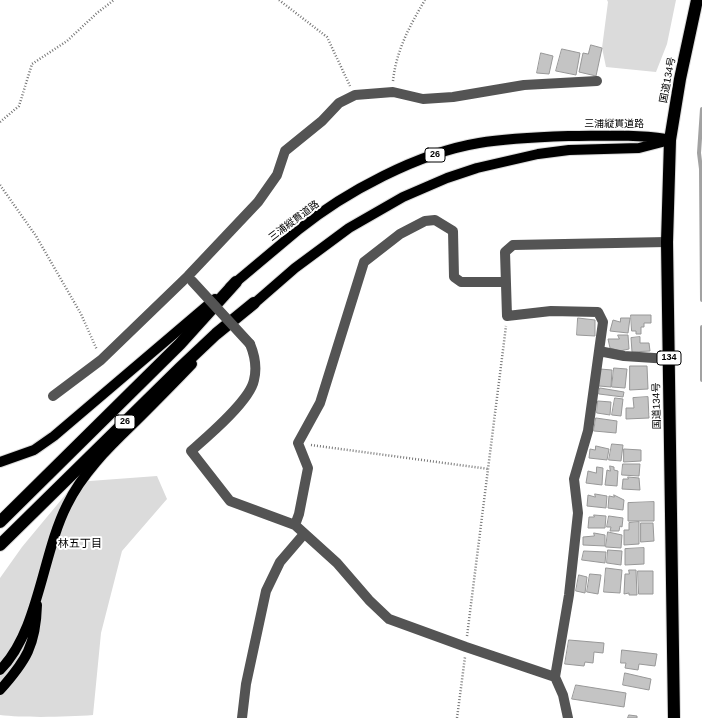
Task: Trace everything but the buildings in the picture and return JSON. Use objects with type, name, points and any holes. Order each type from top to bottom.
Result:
[{"type":"highway","name":"国道134号","points":[[674,718],[667,242],[670,140],[688,40],[697,0]]},
{"type":"highway","name":"26","points":[[0,522],[180,344],[236,282]]},
{"type":"highway","name":"26","points":[[0,545],[180,368],[216,334],[254,303]]},
{"type":"main road","name":"三浦縦貫道路","points":[[236,282],[299,230],[337,204],[372,183],[430,157],[478,143],[544,137],[639,135],[670,140]]},
{"type":"main road","name":"26","points":[[254,303],[295,268],[350,228],[403,197],[447,178],[477,168],[538,154],[570,150],[638,148],[670,140]]},
{"type":"main road","name":"26","points":[[0,462],[34,450],[54,436],[169,336],[236,282]]},
{"type":"main road","points":[[0,670],[7,663],[24,634],[37,595],[51,543],[61,517],[72,494],[88,470],[108,448],[254,303]]},
{"type":"main road","points":[[0,690],[20,666],[29,650],[36,627],[37,595]]},
{"type":"street","points":[[53,396],[102,360],[190,278],[258,202],[277,175],[285,151],[322,121],[339,103],[355,95],[393,92],[423,99],[453,97],[524,85],[597,81]]},
{"type":"street","points":[[295,525],[300,514],[308,468],[298,443],[320,403],[364,262],[400,234],[425,221],[435,220],[453,231],[454,277],[461,282],[506,282]]},
{"type":"street","points":[[568,718],[563,695],[555,677],[569,595],[578,513],[574,479],[588,431],[603,322],[598,312],[551,311],[507,316],[505,252],[513,245],[667,242]]},
{"type":"street","points":[[190,278],[250,344],[254,353],[256,368],[251,389],[226,418],[191,452],[230,501],[295,525],[337,563],[369,600],[389,619],[555,677]]},
{"type":"street","points":[[598,351],[624,356],[668,359]]},
{"type":"street","points":[[242,718],[246,684],[266,592],[280,562],[304,534]]},
{"type":"path","points":[[0,122],[19,106],[32,64],[67,41],[96,13],[114,0]]},
{"type":"path","points":[[278,0],[327,37],[355,95]]},
{"type":"path","points":[[393,92],[394,70],[405,33],[425,0]]},
{"type":"path","points":[[0,185],[36,236],[81,314],[102,360]]},
{"type":"path","points":[[457,718],[507,316]]},
{"type":"path","points":[[298,443],[488,469]]},
{"type":"shaded area","points":[[607,0],[676,0],[667,44],[656,72],[606,67],[602,48],[608,2]]},
{"type":"shaded area","points":[[157,476],[167,499],[122,551],[101,633],[93,715],[21,717],[0,715],[0,578],[22,547],[76,482]]},
{"type":"waterway","points":[[702,109],[699,153],[701,169],[702,300]]},
{"type":"waterway","points":[[702,327],[702,380]]},
{"type":"district","name":"林五丁目","points":[[80,544]]}]
